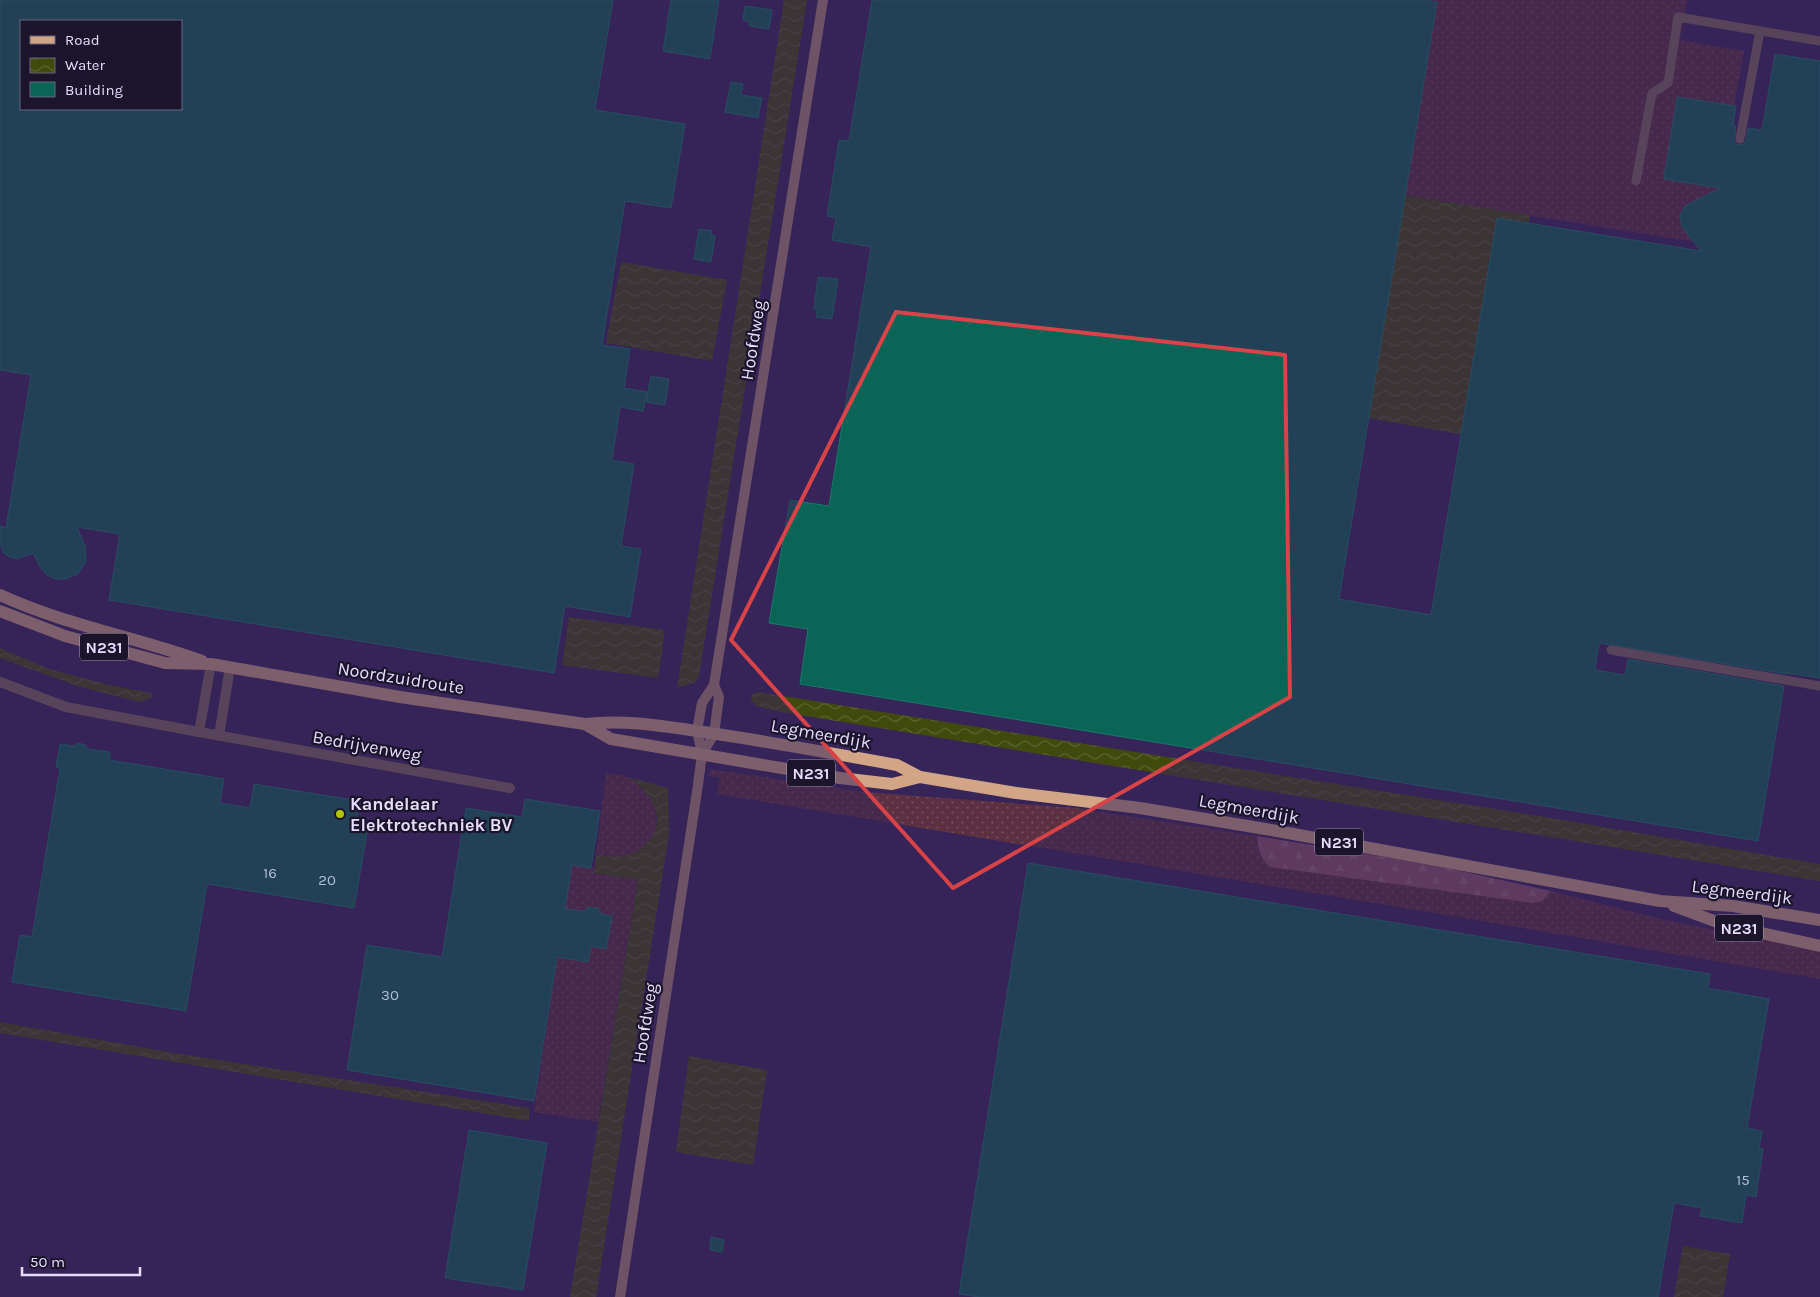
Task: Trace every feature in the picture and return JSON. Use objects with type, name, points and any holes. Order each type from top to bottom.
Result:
[{"type":"main road","name":"Hoofdweg","points":[[702,754],[696,731],[702,703],[714,684],[823,0]]},
{"type":"main road","name":"Noordzuidroute","points":[[0,595],[40,612],[109,634],[167,648],[211,664]]},
{"type":"main road","name":"Noordzuidroute","points":[[0,611],[65,636],[165,663],[211,664],[400,697],[585,724],[609,721],[638,723],[714,734]]},
{"type":"main road","name":"Hoofdweg","points":[[620,1297],[702,754],[714,734],[720,697],[714,684]]},
{"type":"main road","name":"Noordzuidroute","points":[[585,724],[611,739],[702,754]]},
{"type":"main road","name":"Legmeerdijk","points":[[714,734],[897,765],[920,777],[1016,793],[1140,808],[1278,831],[1660,901],[1732,906],[1820,920]]},
{"type":"main road","name":"Legmeerdijk","points":[[702,754],[840,778],[892,784],[920,777]]},
{"type":"main road","name":"Legmeerdijk","points":[[1660,901],[1725,925],[1820,946]]},
{"type":"street","points":[[199,732],[211,664]]},
{"type":"street","points":[[219,736],[230,667]]},
{"type":"street","name":"Bedrijvenweg","points":[[0,682],[66,706],[219,736],[510,788]]},
{"type":"lane","points":[[1636,181],[1652,93],[1668,83],[1678,17],[1820,41]]},
{"type":"lane","points":[[1740,139],[1760,31]]},
{"type":"lane","points":[[1611,650],[1820,686]]},
{"type":"highlighted area","points":[[896,312],[1285,355],[1290,697],[953,888],[731,640]]},
{"type":"shaded area","points":[[1434,0],[1687,0],[1680,40],[1744,51],[1709,244],[1403,195]]},
{"type":"shaded area","points":[[711,769],[864,792],[1076,808],[1257,836],[1260,854],[1542,901],[1551,891],[1665,920],[1820,951],[1820,979],[717,794],[720,777],[708,776]]},
{"type":"shaded area","points":[[606,773],[624,776],[640,786],[649,795],[657,817],[656,828],[651,838],[643,847],[622,857],[596,855]]},
{"type":"shaded area","points":[[571,865],[594,868],[594,873],[638,880],[598,1122],[534,1112]]},
{"type":"green space","points":[[1257,836],[1434,865],[1551,891],[1542,901],[1534,903],[1270,867],[1262,857]]},
{"type":"water","points":[[784,0],[807,0],[699,676],[696,682],[677,688]]},
{"type":"water","points":[[1403,195],[1530,215],[1493,440],[1368,418]]},
{"type":"water","points":[[621,262],[727,280],[712,361],[606,343]]},
{"type":"water","points":[[569,617],[665,630],[658,678],[562,665]]},
{"type":"water","points":[[0,648],[49,669],[105,684],[151,693],[152,698],[139,702],[77,686],[0,658]]},
{"type":"water","points":[[757,692],[1551,818],[1820,864],[1820,881],[775,711],[756,706],[751,700],[752,694]]},
{"type":"water","points":[[628,777],[668,788],[669,834],[596,1297],[570,1297],[638,880],[594,873],[596,855],[619,856],[636,852],[649,841],[655,832],[657,823],[654,805],[649,797],[643,789]]},
{"type":"water","points":[[0,1022],[174,1053],[529,1108],[529,1121],[0,1033]]},
{"type":"water","points":[[689,1056],[767,1070],[753,1165],[676,1152]]},
{"type":"water","points":[[1683,1246],[1730,1254],[1723,1297],[1674,1297]]},
{"type":"building","points":[[0,0],[613,0],[595,110],[685,124],[671,208],[625,201],[602,345],[630,349],[624,388],[647,392],[643,411],[620,407],[612,460],[634,464],[621,546],[641,549],[630,617],[565,606],[554,673],[109,600],[120,534],[77,527],[85,546],[86,561],[78,574],[65,579],[55,579],[47,575],[40,567],[33,553],[17,559],[10,557],[4,553],[0,544],[0,526],[6,528],[31,375],[0,370]]},
{"type":"building","points":[[671,0],[719,0],[710,59],[663,51]]},
{"type":"building","points":[[872,0],[1423,0],[1437,2],[1339,599],[1431,615],[1497,218],[1701,251],[1682,227],[1680,216],[1687,205],[1720,188],[1664,179],[1677,97],[1736,106],[1733,125],[1736,126],[1734,141],[1736,144],[1742,145],[1746,141],[1748,128],[1762,130],[1775,54],[1820,61],[1820,678],[1599,643],[1595,670],[1625,675],[1628,659],[1784,686],[1758,841],[800,684],[808,629],[769,623],[790,500],[829,506],[871,247],[832,240],[836,218],[827,216],[839,140],[849,141]]},
{"type":"building","points":[[745,6],[772,10],[769,29],[749,26],[750,22],[743,20]]},
{"type":"building","points":[[731,82],[743,84],[741,95],[762,98],[758,118],[725,112]]},
{"type":"building","points":[[699,229],[712,231],[711,235],[715,236],[711,262],[694,259]]},
{"type":"building","points":[[818,277],[838,279],[832,319],[816,317],[817,309],[814,309]]},
{"type":"building","points":[[651,376],[669,379],[665,405],[646,402]]},
{"type":"building","points":[[78,743],[85,745],[88,749],[110,752],[109,760],[224,779],[220,803],[250,808],[254,784],[360,801],[356,825],[368,827],[354,908],[207,884],[186,1011],[12,982],[20,935],[32,937],[60,768],[56,767],[60,744],[74,746]]},
{"type":"building","points":[[525,799],[600,811],[591,868],[572,865],[565,909],[584,911],[588,907],[599,909],[600,914],[612,916],[606,949],[591,946],[588,962],[557,957],[534,1101],[347,1070],[367,945],[442,957],[466,808],[522,817]]},
{"type":"building","points":[[1028,863],[1710,974],[1708,988],[1769,999],[1747,1128],[1762,1131],[1759,1148],[1763,1149],[1756,1197],[1746,1195],[1742,1223],[1700,1216],[1702,1208],[1674,1203],[1658,1297],[979,1297],[959,1294]]},
{"type":"building","points":[[469,1130],[547,1143],[523,1290],[445,1278]]},
{"type":"building","points":[[711,1237],[724,1240],[722,1252],[710,1250]]},
{"type":"place","name":"Kandelaar Elektrotechniek BV","points":[[340,814]]}]
